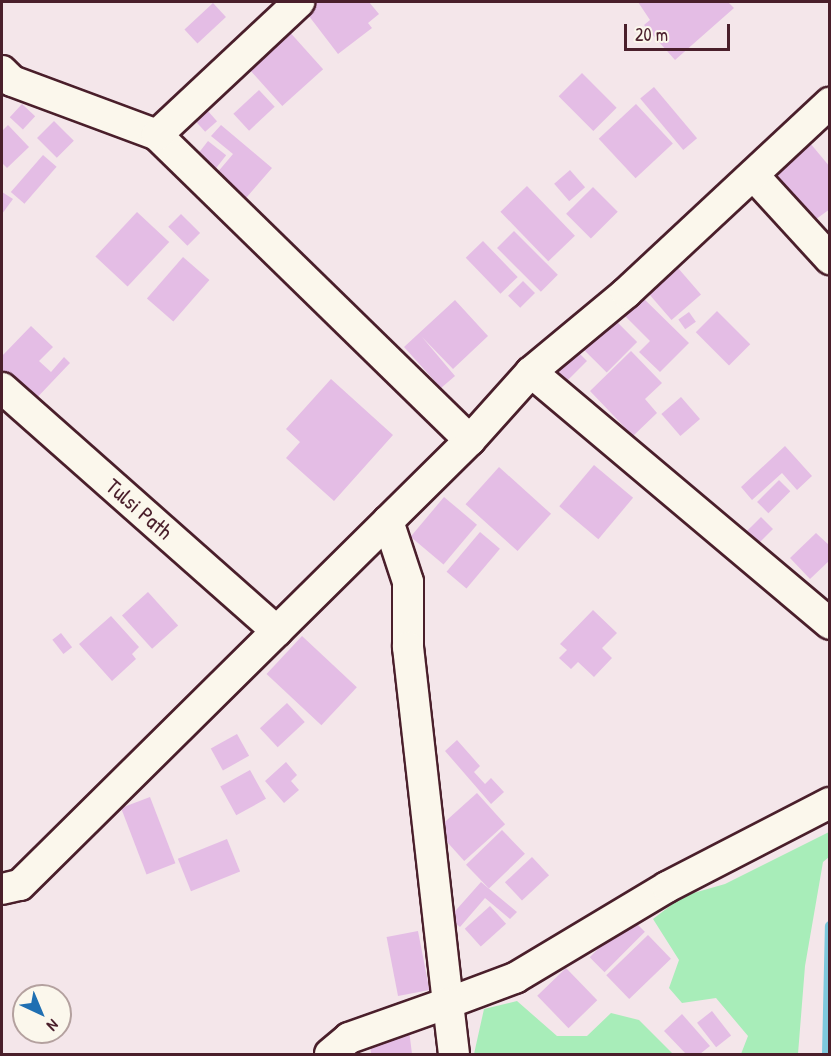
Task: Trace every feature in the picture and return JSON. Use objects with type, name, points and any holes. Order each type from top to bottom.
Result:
[{"type":"street","points":[[156,135],[292,3]]},
{"type":"street","points":[[2,71],[12,81],[156,135],[470,440]]},
{"type":"street","points":[[2,890],[21,885],[470,440],[531,372],[754,176],[830,103]]},
{"type":"street","points":[[754,176],[830,259]]},
{"type":"street","points":[[531,372],[830,624]]},
{"type":"street","name":"Tulsi Path","points":[[2,388],[277,631]]},
{"type":"street","points":[[388,521],[408,582],[408,647],[454,1054]]},
{"type":"street","points":[[330,1054],[350,1038],[516,978],[667,887],[830,803]]},
{"type":"green space","points":[[829,832],[829,857],[823,862],[805,966],[798,1054],[741,1054],[748,1036],[716,998],[682,1003],[669,988],[679,960],[653,919],[683,896],[725,884]]},
{"type":"green space","points":[[517,1001],[557,1036],[587,1036],[611,1013],[639,1020],[673,1054],[474,1054],[484,1009]]},
{"type":"building","points":[[309,2],[369,2],[379,14],[368,23],[372,28],[338,54],[302,7]]},
{"type":"building","points":[[638,2],[728,2],[734,8],[675,60],[644,25],[650,20]]},
{"type":"building","points":[[213,3],[226,17],[197,43],[184,30]]},
{"type":"building","points":[[287,29],[323,69],[282,106],[246,66]]},
{"type":"building","points":[[582,73],[617,108],[593,131],[559,96]]},
{"type":"building","points":[[654,87],[697,138],[683,150],[640,99]]},
{"type":"building","points":[[259,90],[275,107],[249,131],[233,114]]},
{"type":"building","points":[[22,104],[35,116],[23,129],[10,117]]},
{"type":"building","points":[[636,104],[673,143],[636,178],[599,139]]},
{"type":"building","points":[[207,110],[217,121],[205,132],[195,121]]},
{"type":"building","points":[[54,121],[74,141],[57,158],[37,138]]},
{"type":"building","points":[[8,125],[29,147],[7,168],[2,163],[2,131]]},
{"type":"building","points":[[221,125],[272,168],[240,205],[211,180],[233,154],[211,136]]},
{"type":"building","points":[[208,141],[226,155],[210,176],[192,161]]},
{"type":"building","points":[[810,143],[830,167],[830,209],[812,222],[773,174]]},
{"type":"building","points":[[43,155],[57,167],[24,204],[11,192]]},
{"type":"building","points":[[570,170],[585,187],[569,201],[554,184]]},
{"type":"building","points":[[527,186],[575,236],[548,261],[500,212]]},
{"type":"building","points":[[593,187],[618,212],[591,239],[566,214]]},
{"type":"building","points":[[2,192],[13,199],[2,214]]},
{"type":"building","points":[[137,212],[169,242],[128,287],[95,257]]},
{"type":"building","points":[[181,214],[200,233],[187,246],[168,227]]},
{"type":"building","points":[[514,231],[558,275],[541,292],[497,248]]},
{"type":"building","points":[[483,241],[518,277],[500,294],[466,258]]},
{"type":"building","points":[[183,257],[209,280],[173,321],[147,299]]},
{"type":"building","points":[[678,268],[701,294],[672,320],[649,294]]},
{"type":"building","points":[[523,281],[535,293],[520,308],[508,296]]},
{"type":"building","points":[[638,293],[689,343],[660,372],[639,352],[650,341],[620,311]]},
{"type":"building","points":[[455,300],[488,336],[453,369],[422,337],[455,376],[441,388],[404,347]]},
{"type":"building","points":[[606,311],[637,342],[607,373],[576,341]]},
{"type":"building","points":[[717,311],[750,344],[729,365],[696,332]]},
{"type":"building","points":[[689,312],[696,322],[685,329],[678,319]]},
{"type":"building","points":[[31,326],[53,347],[39,361],[51,372],[64,357],[70,363],[31,404],[2,375],[2,356]]},
{"type":"building","points":[[570,344],[587,361],[564,384],[547,367]]},
{"type":"building","points":[[631,351],[662,383],[645,399],[657,413],[633,436],[590,391]]},
{"type":"building","points":[[331,379],[393,435],[334,501],[286,458],[300,442],[286,429]]},
{"type":"building","points":[[681,397],[700,419],[680,436],[661,414]]},
{"type":"building","points":[[785,446],[812,476],[797,490],[782,473],[752,500],[741,487]]},
{"type":"building","points":[[594,465],[633,498],[598,539],[559,506]]},
{"type":"building","points":[[499,467],[551,514],[518,551],[466,504]]},
{"type":"building","points":[[779,480],[790,491],[768,513],[757,502]]},
{"type":"building","points":[[444,497],[477,525],[444,564],[411,537]]},
{"type":"building","points":[[761,517],[773,529],[753,549],[741,537]]},
{"type":"building","points":[[480,532],[500,549],[466,589],[447,572]]},
{"type":"building","points":[[816,533],[830,546],[830,560],[810,579],[790,558]]},
{"type":"building","points":[[148,592],[178,625],[152,649],[122,615]]},
{"type":"building","points":[[593,610],[617,633],[602,648],[612,658],[594,677],[578,662],[571,669],[559,658],[567,650],[560,644]]},
{"type":"building","points":[[111,616],[139,647],[132,654],[136,659],[112,681],[79,644]]},
{"type":"building","points":[[61,633],[72,647],[63,654],[52,640]]},
{"type":"building","points":[[302,636],[357,687],[321,725],[267,674]]},
{"type":"building","points":[[287,703],[305,722],[278,747],[260,728]]},
{"type":"building","points":[[237,734],[249,756],[223,770],[211,749]]},
{"type":"building","points":[[457,740],[480,766],[474,772],[485,784],[491,778],[504,792],[491,804],[445,751]]},
{"type":"building","points":[[286,762],[297,775],[291,781],[299,790],[284,803],[265,781]]},
{"type":"building","points":[[250,770],[266,799],[236,815],[220,786]]},
{"type":"building","points":[[477,793],[505,824],[464,861],[436,830]]},
{"type":"building","points":[[150,797],[175,863],[147,874],[121,808]]},
{"type":"building","points":[[502,830],[525,854],[489,888],[466,865]]},
{"type":"building","points":[[227,839],[240,871],[191,891],[178,859]]},
{"type":"building","points":[[532,857],[549,875],[522,901],[505,882]]},
{"type":"building","points":[[481,882],[517,912],[510,919],[485,898],[460,927],[449,918]]},
{"type":"building","points":[[490,906],[506,924],[481,947],[465,929]]},
{"type":"building","points":[[630,917],[645,932],[605,972],[590,957]]},
{"type":"building","points":[[418,931],[429,990],[398,996],[387,937]]},
{"type":"building","points":[[648,935],[671,959],[629,999],[606,975]]},
{"type":"building","points":[[566,968],[597,1000],[568,1028],[537,996]]},
{"type":"building","points":[[712,1011],[731,1035],[716,1047],[697,1023]]},
{"type":"building","points":[[682,1014],[710,1046],[700,1054],[686,1054],[664,1031]]},
{"type":"building","points":[[409,1030],[412,1054],[371,1054],[369,1035]]},
{"type":"waterway","points":[[827,1054],[830,926]]}]
